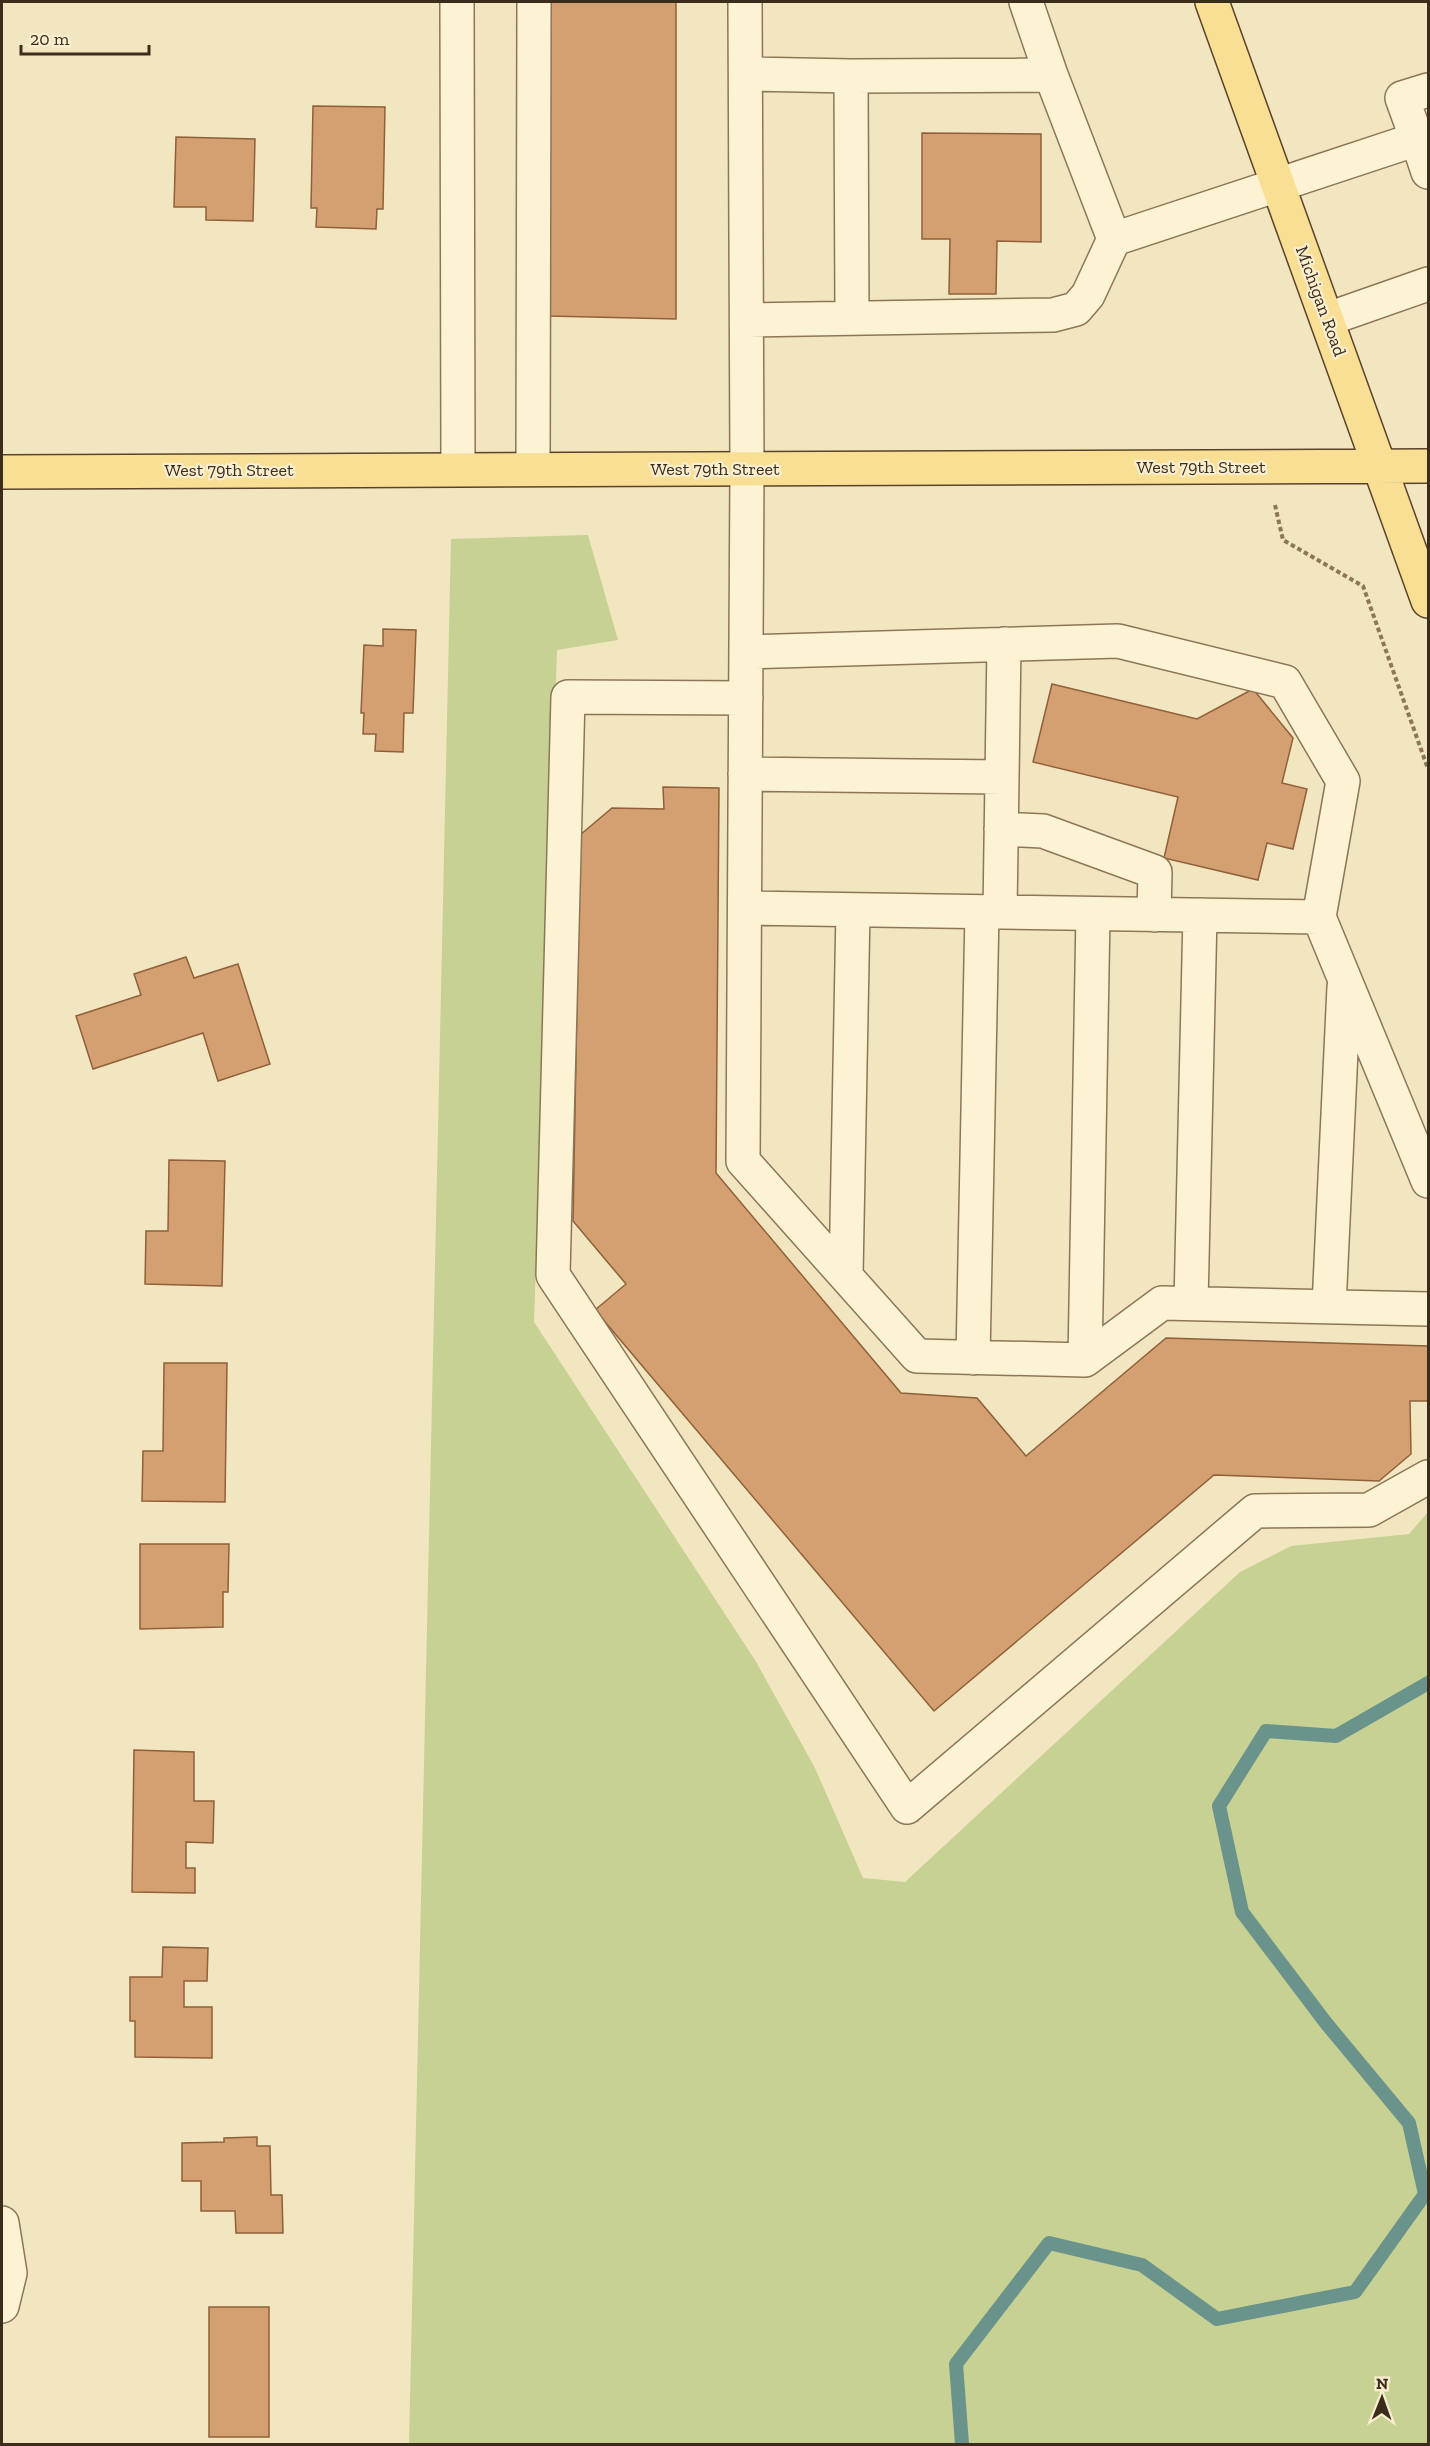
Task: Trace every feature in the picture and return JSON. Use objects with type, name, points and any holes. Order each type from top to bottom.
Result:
[{"type":"main road","name":"Michigan Road","points":[[1212,2],[1381,466],[1428,602]]},
{"type":"main road","name":"West 79th Street","points":[[2,472],[1428,466]]},
{"type":"street","points":[[457,2],[458,469]]},
{"type":"street","points":[[532,469],[534,2]]},
{"type":"street","points":[[745,2],[747,469],[744,1161],[917,1356],[1085,1360],[1162,1303],[1428,1309]]},
{"type":"street","points":[[747,320],[1053,315],[1076,309],[1088,296],[1114,239],[1051,75],[1026,2]]},
{"type":"street","points":[[746,74],[1051,75]]},
{"type":"street","points":[[851,76],[852,318]]},
{"type":"street","points":[[1114,239],[1280,186],[1424,155],[1402,98],[1428,90]]},
{"type":"street","points":[[1328,319],[1428,284]]},
{"type":"street","points":[[746,652],[1118,642],[1285,682],[1343,781],[1319,917],[1428,1181]]},
{"type":"street","points":[[973,1358],[991,912],[1001,829],[1004,644]]},
{"type":"street","points":[[746,698],[568,697],[553,1275],[907,1807],[1256,1511],[1370,1510],[1428,1477]]},
{"type":"street","points":[[745,774],[1002,777]]},
{"type":"street","points":[[1001,829],[1043,831],[1155,872],[1154,915]]},
{"type":"street","points":[[745,908],[1319,917]]},
{"type":"street","points":[[846,1276],[853,910]]},
{"type":"street","points":[[1085,1360],[1093,914]]},
{"type":"street","points":[[1191,1303],[1200,915]]},
{"type":"street","points":[[1329,1306],[1344,976]]},
{"type":"street","points":[[2,2223],[10,2273],[2,2306]]},
{"type":"path","points":[[1283,540],[1363,586],[1428,769]]},
{"type":"green space","points":[[588,535],[618,640],[557,650],[534,1322],[755,1660],[815,1768],[863,1878],[905,1882],[1240,1572],[1291,1546],[1409,1534],[1428,1512],[1428,2444],[409,2444],[451,539]]},
{"type":"building","points":[[548,2],[676,2],[676,319],[549,316]]},
{"type":"building","points":[[313,106],[385,107],[383,209],[377,209],[376,229],[316,227],[317,208],[311,208]]},
{"type":"building","points":[[922,133],[1041,134],[1041,242],[997,241],[996,294],[949,294],[950,239],[922,239]]},
{"type":"building","points":[[176,137],[255,139],[253,221],[206,220],[206,207],[174,207]]},
{"type":"building","points":[[383,629],[416,630],[413,713],[404,713],[403,752],[375,751],[376,734],[363,734],[364,713],[361,713],[364,645],[383,646]]},
{"type":"building","points":[[1052,684],[1197,719],[1253,689],[1293,738],[1282,783],[1307,789],[1293,849],[1267,843],[1258,880],[1164,858],[1178,797],[1033,762]]},
{"type":"building","points":[[663,787],[719,788],[716,1173],[901,1393],[977,1398],[1026,1456],[1166,1338],[1428,1346],[1428,1401],[1410,1401],[1411,1454],[1379,1481],[1214,1475],[934,1711],[595,1310],[626,1284],[573,1221],[580,835],[612,808],[664,809]]},
{"type":"building","points":[[186,957],[194,978],[238,964],[270,1064],[218,1081],[203,1033],[93,1069],[76,1016],[141,995],[134,974]]},
{"type":"building","points":[[169,1160],[225,1161],[222,1286],[145,1284],[146,1231],[168,1231]]},
{"type":"building","points":[[164,1363],[227,1363],[225,1502],[142,1501],[143,1451],[163,1451]]},
{"type":"building","points":[[140,1544],[229,1544],[228,1592],[223,1592],[223,1627],[140,1629]]},
{"type":"building","points":[[134,1750],[194,1752],[194,1801],[214,1801],[213,1843],[186,1842],[186,1868],[195,1868],[195,1893],[132,1892]]},
{"type":"building","points":[[163,1947],[208,1948],[207,1981],[184,1981],[184,2007],[212,2007],[212,2058],[135,2057],[135,2021],[130,2021],[130,1977],[162,1977]]},
{"type":"building","points":[[257,2137],[257,2146],[270,2146],[271,2195],[282,2195],[283,2233],[236,2233],[235,2211],[201,2211],[201,2181],[182,2181],[182,2143],[224,2142],[224,2138]]},
{"type":"building","points":[[209,2307],[269,2307],[269,2437],[209,2437]]},
{"type":"waterway","points":[[962,2444],[956,2364],[1049,2243],[1142,2265],[1217,2319],[1355,2292],[1425,2194],[1409,2123],[1326,2023],[1242,1912],[1219,1806],[1266,1731],[1336,1736],[1428,1683]]}]
